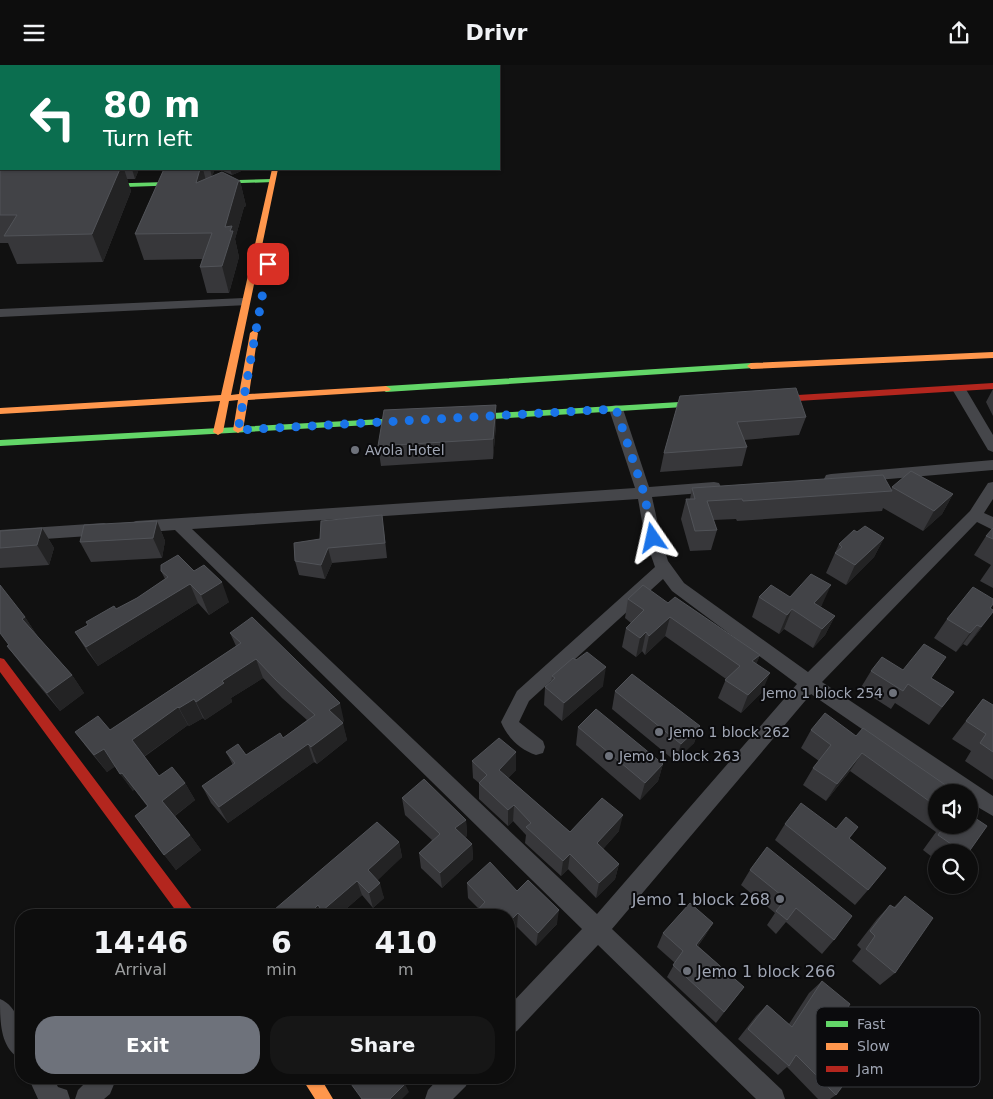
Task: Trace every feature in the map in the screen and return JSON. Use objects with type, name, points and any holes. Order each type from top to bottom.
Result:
[{"type":"main road","points":[[218,432],[244,302],[275,170]]},
{"type":"main road","points":[[87,189],[271,185]]},
{"type":"main road","points":[[238,430],[256,321]]},
{"type":"main road","points":[[0,411],[243,398],[817,362],[993,355]]},
{"type":"main road","points":[[753,401],[993,386]]},
{"type":"main road","points":[[448,418],[724,402]]},
{"type":"main road","points":[[0,443],[428,419]]},
{"type":"main road","points":[[0,663],[184,909]]},
{"type":"main road","points":[[314,1084],[326,1099]]},
{"type":"street","points":[[0,313],[244,302]]},
{"type":"street","points":[[959,389],[993,447]]},
{"type":"street","points":[[616,409],[644,493],[653,538],[661,563],[678,587],[809,683],[993,807]]},
{"type":"street","points":[[818,480],[993,465]]},
{"type":"street","points":[[0,536],[731,486]]},
{"type":"street","points":[[515,1017],[597,931],[809,683],[975,515],[993,487]]},
{"type":"street","points":[[975,515],[993,524]]},
{"type":"street","points":[[179,525],[773,1099]]},
{"type":"street","points":[[536,747],[513,729],[510,722],[523,696],[665,568]]},
{"type":"street","points":[[0,1011],[15,1037]]},
{"type":"street","points":[[44,1084],[50,1096],[58,1099]]},
{"type":"street","points":[[87,1099],[102,1084]]},
{"type":"street","points":[[437,1099],[451,1084]]},
{"type":"building","points":[[0,170],[120,170],[92,234],[4,236],[17,215],[0,215]]},
{"type":"building","points":[[164,170],[200,170],[196,183],[222,172],[240,181],[238,182],[225,227],[232,226],[230,231],[233,231],[222,266],[200,267],[212,233],[135,234]]},
{"type":"building","points":[[796,388],[806,417],[737,422],[747,447],[664,453],[680,396]]},
{"type":"building","points":[[496,405],[493,439],[378,446],[384,410]]},
{"type":"building","points":[[911,471],[953,494],[934,511],[892,487]]},
{"type":"building","points":[[883,475],[892,491],[743,501],[742,499],[707,501],[717,530],[695,531],[686,499],[695,499],[692,488]]},
{"type":"building","points":[[382,515],[385,543],[328,548],[321,565],[295,561],[294,543],[320,539],[321,521]]},
{"type":"building","points":[[157,521],[153,538],[80,542],[84,525]]},
{"type":"building","points":[[865,526],[884,538],[855,565],[835,553],[842,547],[839,544],[854,530],[857,532]]},
{"type":"building","points":[[42,528],[37,545],[0,548],[0,531]]},
{"type":"building","points":[[993,528],[993,539],[986,536]]},
{"type":"building","points":[[178,555],[194,571],[204,565],[222,582],[201,595],[190,584],[86,647],[75,632],[88,625],[86,622],[114,606],[116,609],[137,598],[168,577],[161,571],[161,565]]},
{"type":"building","points":[[811,574],[831,585],[814,603],[835,616],[822,629],[792,609],[787,615],[759,597],[771,585],[790,597]]},
{"type":"building","points":[[0,585],[25,617],[22,619],[72,675],[47,693],[7,646],[9,645],[0,633]]},
{"type":"building","points":[[643,585],[668,603],[675,597],[760,655],[752,661],[770,673],[748,695],[725,680],[740,666],[670,617],[649,636],[646,632],[640,638],[626,628],[644,610],[628,599]]},
{"type":"building","points":[[973,587],[993,599],[993,604],[990,608],[993,612],[981,627],[977,625],[970,633],[947,619]]},
{"type":"building","points":[[252,617],[340,703],[329,710],[343,723],[311,747],[308,744],[219,807],[202,786],[235,763],[226,752],[238,744],[246,755],[280,733],[283,738],[315,715],[256,659],[222,681],[224,683],[196,702],[194,699],[178,707],[132,740],[159,776],[172,767],[185,783],[162,801],[190,835],[164,855],[135,816],[148,806],[122,773],[120,774],[104,749],[94,755],[75,732],[98,716],[110,730],[241,643],[230,633]]},
{"type":"building","points":[[924,644],[946,657],[931,678],[954,692],[942,707],[908,684],[903,691],[871,671],[882,657],[903,670]]},
{"type":"building","points":[[587,652],[606,667],[564,703],[545,687],[555,678],[552,676],[573,658],[576,660]]},
{"type":"building","points":[[632,674],[700,726],[681,744],[615,691]]},
{"type":"building","points":[[983,699],[993,705],[993,752],[980,743],[986,734],[966,721]]},
{"type":"building","points":[[596,709],[663,764],[645,783],[578,727]]},
{"type":"building","points":[[825,713],[856,736],[863,728],[944,784],[928,784],[928,800],[862,753],[837,784],[813,768],[831,745],[811,730]]},
{"type":"building","points":[[499,738],[516,752],[499,770],[570,832],[602,798],[623,815],[597,843],[619,864],[599,883],[570,854],[563,861],[526,827],[531,823],[514,805],[508,810],[479,783],[487,775],[472,761]]},
{"type":"building","points":[[424,779],[466,820],[455,828],[472,844],[440,873],[419,853],[440,834],[402,798]]},
{"type":"building","points":[[801,803],[836,829],[846,817],[858,827],[849,838],[886,868],[868,890],[785,824]]},
{"type":"building","points":[[978,820],[987,826],[974,844],[951,844],[938,835],[978,834]]},
{"type":"building","points":[[377,822],[399,842],[368,870],[380,883],[369,893],[357,881],[324,909],[321,909],[318,905],[314,909],[275,909]]},
{"type":"building","points":[[767,847],[852,916],[834,940],[796,908],[787,920],[776,911],[786,899],[750,870]]},
{"type":"building","points":[[490,862],[517,891],[528,880],[559,910],[538,933],[518,913],[515,916],[515,909],[479,909],[485,902],[467,883]]},
{"type":"building","points":[[905,896],[933,918],[895,973],[866,949],[875,936],[870,931],[890,905],[895,908]]},
{"type":"building","points":[[690,903],[713,923],[696,945],[744,987],[724,1012],[673,965],[683,951],[663,933]]},
{"type":"building","points":[[822,981],[850,1004],[848,1007],[816,1007],[816,1075],[796,1055],[789,1066],[748,1029],[767,1005],[792,1027]]},
{"type":"building","points":[[351,1084],[405,1084],[390,1099],[362,1099]]},
{"type":"building","points":[[828,1087],[842,1087],[836,1095]]},
{"type":"traffic: fast","points":[[96,186],[272,181]]},
{"type":"traffic: fast","points":[[386,389],[751,366]]},
{"type":"traffic: fast","points":[[460,418],[713,403]]},
{"type":"traffic: fast","points":[[0,443],[419,420]]},
{"type":"traffic: slow","points":[[218,432],[275,170]]},
{"type":"traffic: slow","points":[[238,430],[254,333]]},
{"type":"traffic: slow","points":[[751,366],[993,355]]},
{"type":"traffic: slow","points":[[0,411],[386,389]]},
{"type":"traffic: slow","points":[[314,1084],[325,1099]]},
{"type":"traffic: jam","points":[[765,400],[993,386]]},
{"type":"traffic: jam","points":[[0,663],[184,909]]},
{"type":"place","name":"Avola Hotel","points":[[355,450]]},
{"type":"place","name":"Jemo 1 block 254","points":[[893,693]]},
{"type":"place","name":"Jemo 1 block 262","points":[[659,732]]},
{"type":"place","name":"Jemo 1 block 263","points":[[609,756]]},
{"type":"place","name":"Jemo 1 block 268","points":[[780,899]]},
{"type":"place","name":"Jemo 1 block 266","points":[[687,971]]},
{"type":"route","points":[[268,264],[238,430],[616,409],[644,493],[653,538]]}]
